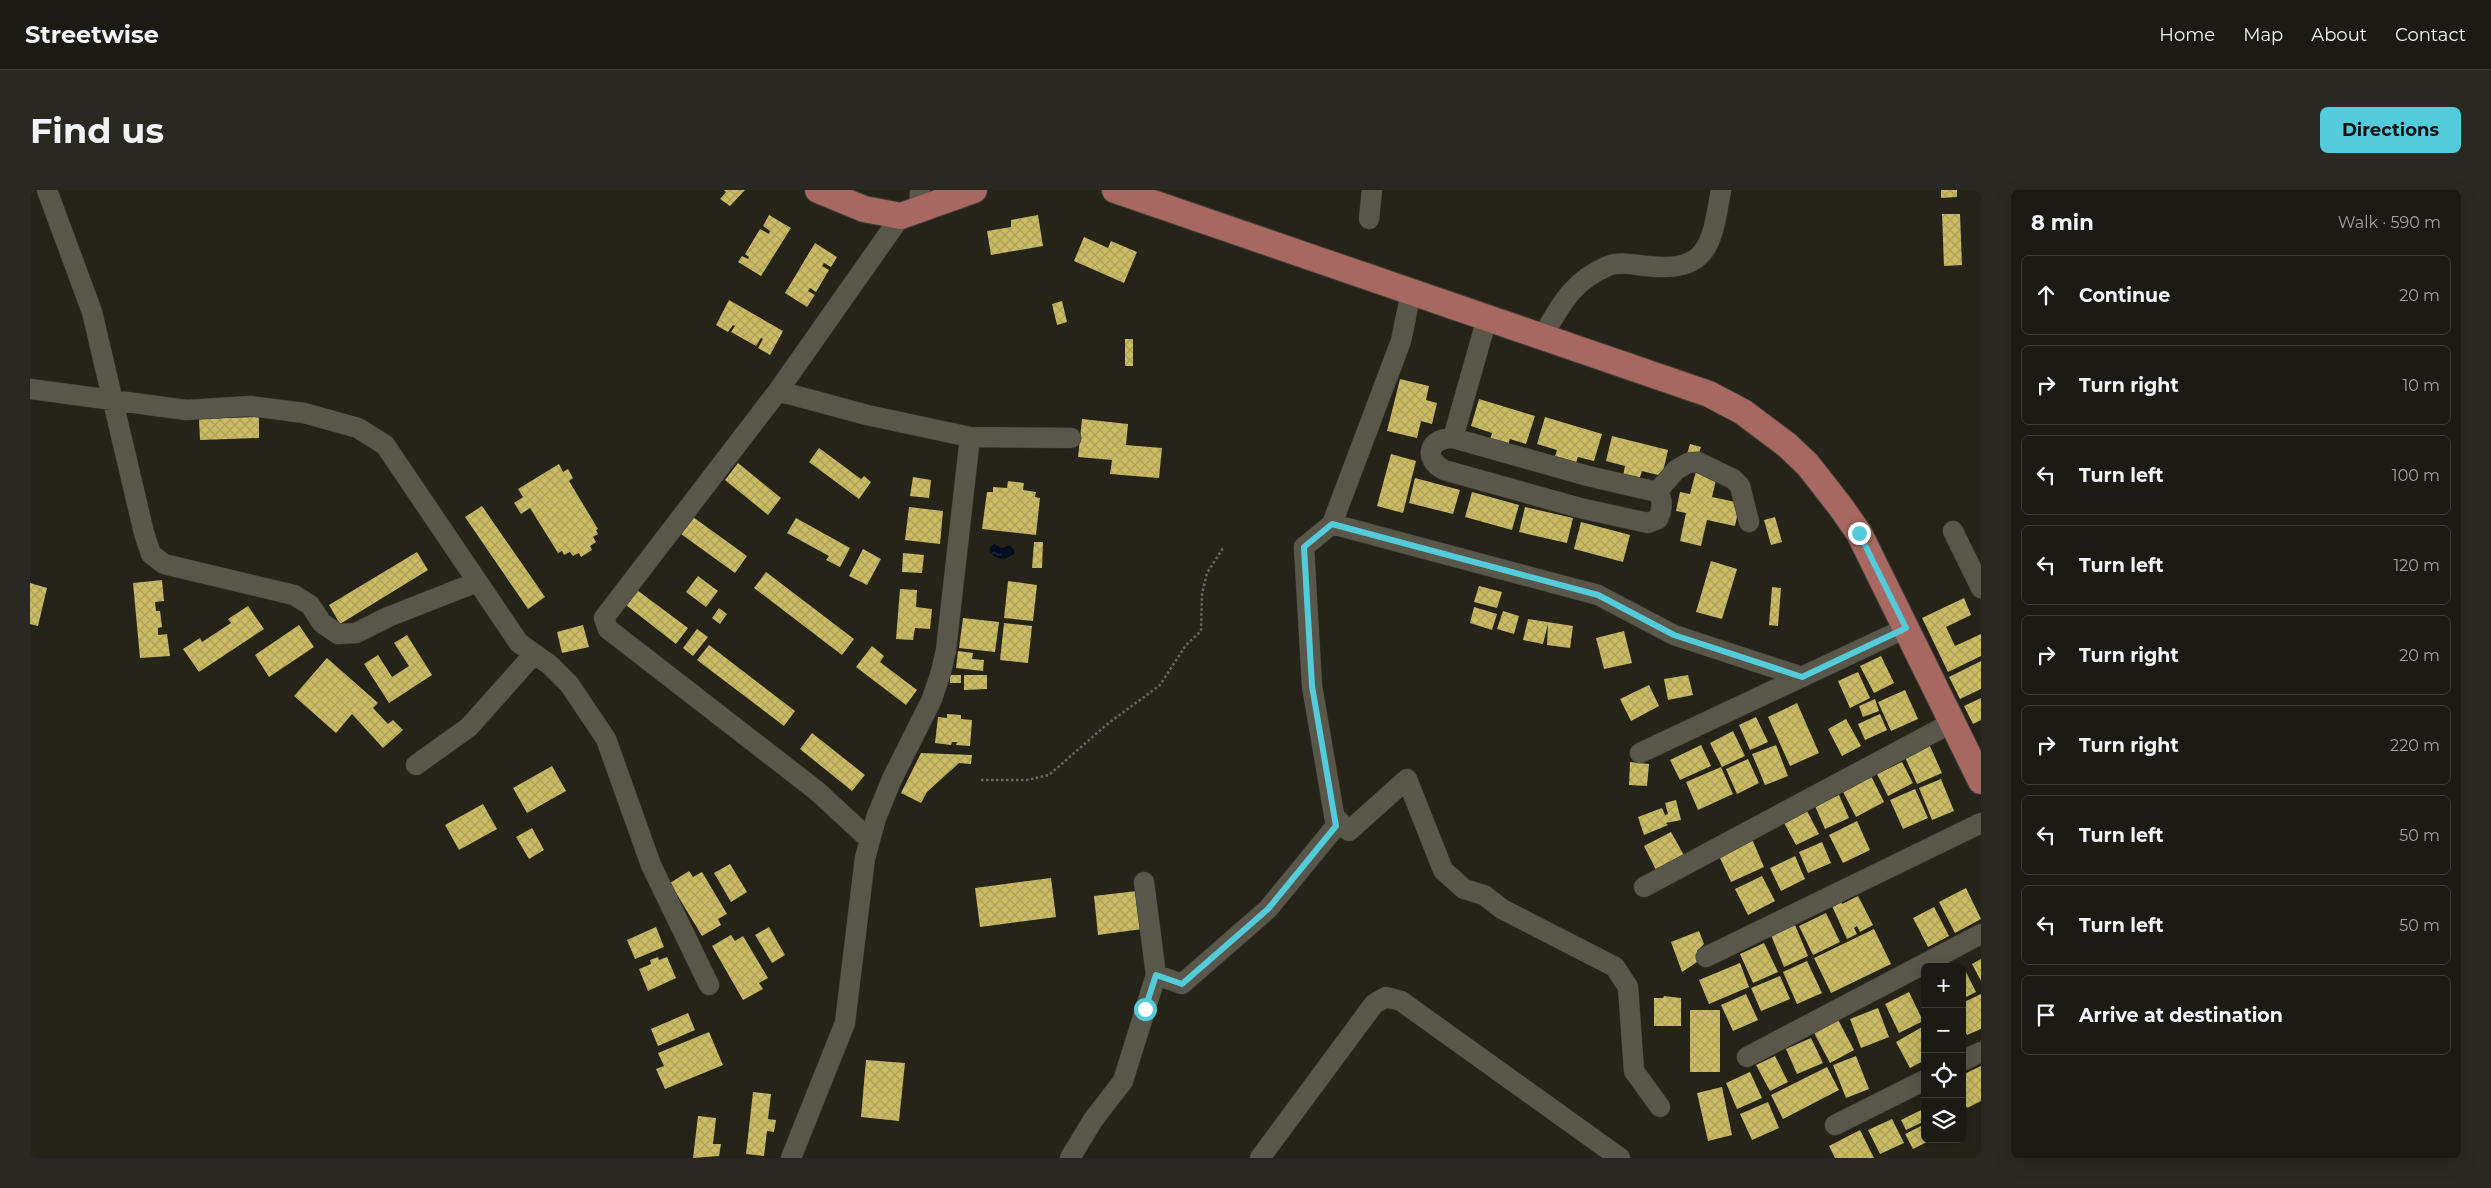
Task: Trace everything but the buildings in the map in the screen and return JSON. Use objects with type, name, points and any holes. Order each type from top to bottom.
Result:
[{"type":"main road","points":[[818,190],[864,209],[913,206],[974,190]]},
{"type":"main road","points":[[1115,190],[1709,394],[1767,428],[1808,465],[1859,533],[1981,781]]},
{"type":"street","points":[[46,190],[92,312],[114,400],[125,457],[151,554],[164,564],[294,596],[310,605],[322,623],[338,634],[356,633],[420,604],[477,582]]},
{"type":"street","points":[[1369,219],[1372,190]]},
{"type":"street","points":[[1542,337],[1568,293],[1584,278],[1610,265],[1628,264],[1661,268],[1680,266],[1693,262],[1703,254],[1714,227],[1721,190]]},
{"type":"street","points":[[870,840],[817,791],[608,629],[604,618],[778,391],[913,206]]},
{"type":"street","points":[[1156,975],[1182,984],[1268,909],[1336,826],[1312,686],[1304,547],[1332,524],[1400,341],[1410,292]]},
{"type":"street","points":[[1453,438],[1487,318]]},
{"type":"street","points":[[30,389],[186,410],[250,406],[304,413],[358,428],[385,445],[519,643],[550,665],[569,684],[606,739],[651,865],[709,985]]},
{"type":"street","points":[[778,391],[867,415],[970,437],[1071,438]]},
{"type":"street","points":[[791,1158],[845,1023],[860,890],[870,840],[892,779],[932,699],[942,672],[970,437]]},
{"type":"street","points":[[1453,438],[1588,476],[1657,492],[1661,497],[1662,509],[1658,519],[1648,523],[1580,508],[1437,466],[1432,460],[1430,452],[1432,446],[1440,439],[1453,438]]},
{"type":"street","points":[[1657,492],[1676,470],[1688,463],[1698,462],[1733,479],[1740,486],[1749,522]]},
{"type":"street","points":[[1332,524],[1598,595],[1674,635],[1802,677]]},
{"type":"street","points":[[1953,532],[1981,588]]},
{"type":"street","points":[[1640,753],[1906,628]]},
{"type":"street","points":[[416,765],[469,727],[534,654]]},
{"type":"street","points":[[1644,887],[1953,722]]},
{"type":"street","points":[[1334,816],[1349,831],[1407,779],[1443,870],[1464,890],[1484,895],[1502,908],[1615,967],[1628,987],[1634,1071],[1660,1107]]},
{"type":"street","points":[[1706,957],[1981,823]]},
{"type":"street","points":[[1070,1158],[1092,1120],[1122,1082],[1156,975],[1144,882]]},
{"type":"street","points":[[1747,1057],[1981,934]]},
{"type":"street","points":[[1260,1158],[1374,1004],[1386,997],[1401,1000],[1620,1158]]},
{"type":"street","points":[[1966,1059],[1981,1052]]},
{"type":"street","points":[[1835,1125],[1921,1082]]},
{"type":"path","points":[[981,780],[1027,780],[1049,775],[1105,726],[1160,685],[1186,644],[1201,632],[1202,594],[1207,573],[1223,548]]},
{"type":"water","points":[[994,544],[1002,548],[1010,545],[1014,550],[1014,554],[1004,559],[996,557],[990,553],[990,548]]},
{"type":"route","points":[[1145,1009],[1156,975],[1182,984],[1268,909],[1336,826],[1312,686],[1304,547],[1332,524],[1598,595],[1674,635],[1802,677],[1906,628],[1859,533]]}]
